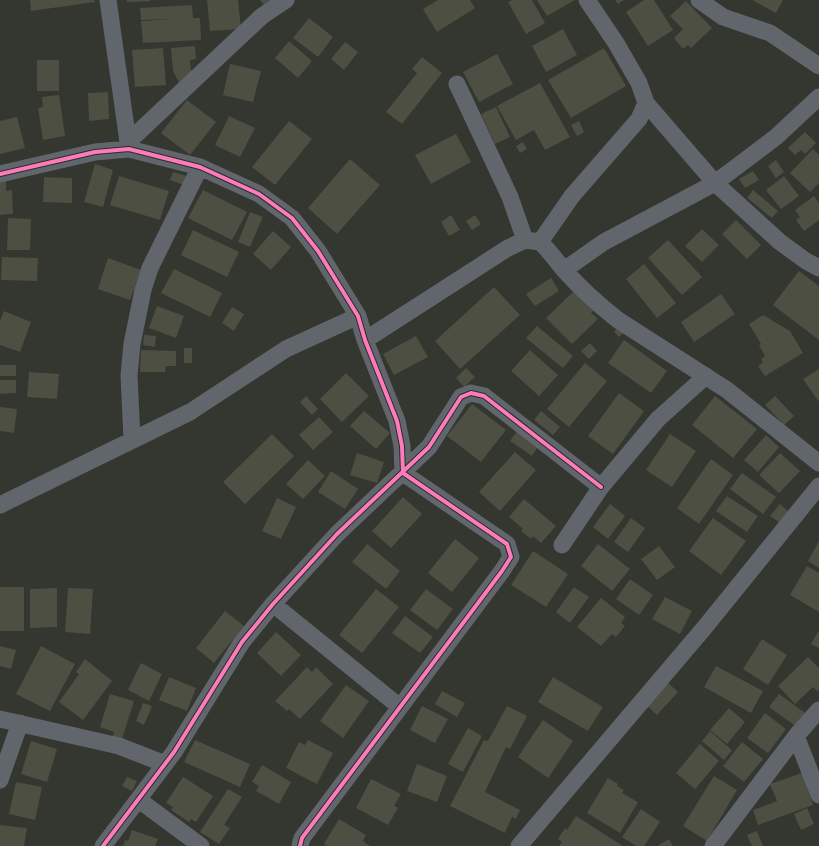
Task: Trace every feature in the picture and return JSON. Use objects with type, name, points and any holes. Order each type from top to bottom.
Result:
[{"type":"street","points":[[108,0],[128,146]]},
{"type":"street","points":[[128,146],[262,16],[286,0]]},
{"type":"street","points":[[587,0],[616,43],[639,83],[646,103],[714,183],[780,242],[806,261],[819,268]]},
{"type":"street","points":[[699,0],[723,17],[770,33],[819,66]]},
{"type":"street","points":[[457,84],[533,241],[549,250],[564,270],[601,307],[618,320],[728,390],[819,463]]},
{"type":"street","points":[[564,270],[604,242],[714,183],[776,137],[819,97]]},
{"type":"street","points":[[365,340],[508,248],[533,241],[639,120],[646,103]]},
{"type":"street","points":[[0,174],[128,146],[200,167],[259,194],[292,218],[318,251],[358,316],[365,340],[397,421],[402,446],[403,473]]},
{"type":"street","points":[[132,440],[129,375],[132,344],[143,290],[150,268],[200,167]]},
{"type":"street","points":[[0,505],[190,412],[286,349],[358,316]]},
{"type":"street","points":[[562,545],[601,487],[658,419],[706,376]]},
{"type":"street","points":[[103,846],[165,764],[233,654],[273,604],[338,534],[378,494],[403,473],[429,447],[461,397],[471,393],[484,396],[601,487]]},
{"type":"street","points":[[300,846],[302,838],[511,557],[507,544],[403,473]]},
{"type":"street","points":[[519,846],[704,626],[819,486]]},
{"type":"street","points":[[273,604],[400,707]]},
{"type":"street","points":[[713,846],[796,736],[819,710]]},
{"type":"street","points":[[0,719],[119,746],[165,764]]},
{"type":"street","points":[[0,780],[20,723]]},
{"type":"street","points":[[796,736],[819,795]]},
{"type":"street","points":[[139,800],[201,846]]},
{"type":"building","points":[[30,0],[94,0],[95,2],[31,11]]},
{"type":"building","points":[[127,0],[150,0],[150,1],[127,2]]},
{"type":"building","points":[[207,0],[238,0],[241,29],[210,31]]},
{"type":"building","points":[[260,0],[274,0],[265,7]]},
{"type":"building","points":[[438,0],[470,0],[475,8],[437,32],[423,9]]},
{"type":"building","points":[[512,0],[532,0],[545,23],[526,34],[508,2]]},
{"type":"building","points":[[537,0],[575,0],[547,16]]},
{"type":"building","points":[[615,0],[624,0],[618,4]]},
{"type":"building","points":[[644,0],[654,0],[673,30],[648,46],[626,12]]},
{"type":"building","points":[[752,0],[783,0],[776,13]]},
{"type":"building","points":[[686,1],[712,28],[691,48],[688,45],[683,49],[674,38],[683,29],[670,16]]},
{"type":"building","points":[[192,5],[193,18],[200,18],[201,40],[143,43],[141,21],[172,19],[141,20],[140,8]]},
{"type":"building","points":[[309,18],[333,37],[318,57],[293,38]]},
{"type":"building","points":[[563,29],[577,55],[546,72],[532,46]]},
{"type":"building","points":[[289,41],[312,61],[298,78],[275,58]]},
{"type":"building","points":[[345,42],[358,52],[344,70],[331,59]]},
{"type":"building","points":[[195,46],[196,59],[190,60],[191,70],[195,76],[182,88],[173,71],[171,48]]},
{"type":"building","points":[[163,48],[166,85],[135,87],[132,50]]},
{"type":"building","points":[[604,48],[626,86],[571,118],[548,80]]},
{"type":"building","points":[[497,54],[513,84],[479,102],[463,72]]},
{"type":"building","points":[[422,57],[442,73],[402,124],[386,112],[417,73],[412,69]]},
{"type":"building","points":[[37,60],[59,60],[59,91],[37,91]]},
{"type":"building","points":[[230,64],[261,71],[253,102],[223,95]]},
{"type":"building","points":[[540,83],[570,137],[545,150],[534,130],[516,140],[497,106]]},
{"type":"building","points":[[108,92],[109,119],[89,121],[88,93]]},
{"type":"building","points":[[59,95],[65,136],[43,140],[38,108],[43,107],[42,97]]},
{"type":"building","points":[[187,100],[216,122],[190,155],[161,133]]},
{"type":"building","points":[[496,107],[510,137],[495,144],[481,114]]},
{"type":"building","points":[[229,116],[255,128],[240,157],[215,145]]},
{"type":"building","points":[[17,117],[25,148],[0,154],[0,121]]},
{"type":"building","points":[[289,121],[312,139],[275,185],[252,167]]},
{"type":"building","points":[[579,121],[584,132],[577,136],[571,125]]},
{"type":"building","points":[[805,132],[816,143],[805,154],[801,150],[795,155],[788,148]]},
{"type":"building","points":[[456,134],[471,162],[431,184],[415,155]]},
{"type":"building","points":[[523,142],[527,149],[520,153],[516,146]]},
{"type":"building","points":[[813,149],[819,155],[819,183],[810,192],[790,173]]},
{"type":"building","points":[[350,159],[380,185],[337,234],[308,208]]},
{"type":"building","points":[[776,160],[784,172],[776,178],[768,166]]},
{"type":"building","points":[[95,164],[113,170],[103,207],[84,202]]},
{"type":"building","points":[[753,171],[759,180],[745,188],[739,179]]},
{"type":"building","points":[[173,172],[187,176],[184,185],[170,180]]},
{"type":"building","points":[[119,176],[169,191],[160,220],[110,205]]},
{"type":"building","points":[[784,176],[799,196],[781,209],[766,190]]},
{"type":"building","points":[[44,177],[72,178],[72,203],[43,202]]},
{"type":"building","points":[[0,180],[6,180],[6,191],[12,190],[13,214],[0,215]]},
{"type":"building","points":[[203,190],[247,212],[232,240],[188,218]]},
{"type":"building","points":[[753,190],[778,211],[772,218],[747,198]]},
{"type":"building","points":[[814,196],[819,203],[819,220],[804,231],[796,220],[800,217],[795,210]]},
{"type":"building","points":[[250,212],[263,217],[250,247],[238,242]]},
{"type":"building","points":[[451,215],[460,230],[449,236],[441,222]]},
{"type":"building","points":[[475,215],[481,224],[472,230],[466,221]]},
{"type":"building","points":[[8,218],[31,219],[30,250],[7,250]]},
{"type":"building","points":[[736,220],[761,245],[747,259],[722,234]]},
{"type":"building","points":[[702,229],[719,245],[702,262],[685,246]]},
{"type":"building","points":[[193,230],[239,252],[227,277],[181,255]]},
{"type":"building","points":[[273,231],[291,247],[271,270],[253,254]]},
{"type":"building","points":[[668,240],[702,277],[682,295],[648,258]]},
{"type":"building","points":[[2,257],[38,258],[37,281],[1,280]]},
{"type":"building","points":[[108,258],[141,270],[130,300],[98,289]]},
{"type":"building","points":[[644,264],[676,303],[657,318],[626,279]]},
{"type":"building","points":[[174,269],[222,293],[210,317],[161,293]]},
{"type":"building","points":[[799,271],[819,286],[819,340],[773,305]]},
{"type":"building","points":[[551,278],[559,291],[535,306],[526,294]]},
{"type":"building","points":[[494,287],[520,315],[460,369],[435,341]]},
{"type":"building","points":[[574,291],[594,310],[591,313],[598,319],[572,344],[546,318]]},
{"type":"building","points":[[721,294],[735,314],[694,342],[681,322]]},
{"type":"building","points":[[157,306],[184,316],[176,338],[149,328]]},
{"type":"building","points":[[232,307],[244,314],[234,331],[222,323]]},
{"type":"building","points":[[4,311],[31,322],[20,352],[0,345],[0,321]]},
{"type":"building","points":[[763,315],[790,331],[803,353],[765,376],[758,366],[763,362],[761,359],[765,356],[759,345],[761,344],[749,324]]},
{"type":"building","points":[[621,324],[626,330],[619,337],[614,332]]},
{"type":"building","points":[[537,326],[573,356],[563,368],[526,338]]},
{"type":"building","points":[[144,335],[156,336],[155,347],[143,345]]},
{"type":"building","points":[[416,336],[428,357],[394,375],[383,354]]},
{"type":"building","points":[[624,340],[667,371],[651,393],[608,363]]},
{"type":"building","points":[[590,343],[597,351],[589,359],[581,351]]},
{"type":"building","points":[[184,348],[192,348],[192,363],[184,363]]},
{"type":"building","points":[[141,350],[176,351],[176,366],[166,366],[165,372],[140,372]]},
{"type":"building","points":[[530,350],[558,375],[539,396],[511,371]]},
{"type":"building","points":[[585,363],[607,381],[569,427],[547,409]]},
{"type":"building","points":[[0,365],[16,365],[16,376],[0,376]]},
{"type":"building","points":[[466,368],[475,377],[464,387],[456,378]]},
{"type":"building","points":[[819,369],[819,402],[803,379]]},
{"type":"building","points":[[29,372],[59,374],[57,399],[27,397]]},
{"type":"building","points":[[346,373],[369,396],[342,422],[320,399]]},
{"type":"building","points":[[0,380],[16,380],[16,393],[0,394]]},
{"type":"building","points":[[619,393],[644,411],[613,454],[588,436]]},
{"type":"building","points":[[306,396],[318,409],[312,415],[300,402]]},
{"type":"building","points":[[715,396],[757,429],[733,458],[692,425]]},
{"type":"building","points":[[775,396],[794,416],[784,425],[765,405]]},
{"type":"building","points":[[472,404],[506,430],[481,462],[447,436]]},
{"type":"building","points":[[0,407],[17,409],[14,433],[0,431]]},
{"type":"building","points":[[364,411],[390,433],[376,449],[350,426]]},
{"type":"building","points":[[541,411],[560,427],[553,435],[534,420]]},
{"type":"building","points":[[319,417],[333,432],[313,450],[299,435]]},
{"type":"building","points":[[519,428],[541,442],[532,456],[510,441]]},
{"type":"building","points":[[272,434],[294,456],[245,504],[223,482]]},
{"type":"building","points":[[670,434],[696,451],[672,487],[646,470]]},
{"type":"building","points":[[766,435],[779,447],[758,472],[744,460]]},
{"type":"building","points":[[515,452],[536,470],[500,511],[479,492]]},
{"type":"building","points":[[357,453],[384,462],[377,483],[350,475]]},
{"type":"building","points":[[780,453],[800,471],[779,493],[759,475]]},
{"type":"building","points":[[711,459],[733,475],[699,524],[677,508]]},
{"type":"building","points":[[308,460],[325,476],[303,499],[286,484]]},
{"type":"building","points":[[331,471],[358,489],[345,509],[318,492]]},
{"type":"building","points":[[742,473],[776,497],[763,514],[730,489]]},
{"type":"building","points":[[727,496],[758,516],[747,532],[716,511]]},
{"type":"building","points":[[403,497],[422,514],[391,548],[372,531]]},
{"type":"building","points":[[277,498],[296,507],[281,539],[262,531]]},
{"type":"building","points":[[524,499],[556,526],[541,543],[533,536],[531,539],[521,531],[523,529],[509,517]]},
{"type":"building","points":[[610,504],[625,516],[608,539],[593,527]]},
{"type":"building","points":[[780,504],[789,512],[780,523],[770,516]]},
{"type":"building","points":[[631,518],[645,528],[628,552],[614,542]]},
{"type":"building","points":[[713,518],[746,541],[721,575],[689,551]]},
{"type":"building","points":[[455,539],[479,558],[452,592],[428,573]]},
{"type":"building","points":[[819,541],[819,568],[808,561]]},
{"type":"building","points":[[367,544],[400,571],[386,589],[352,562]]},
{"type":"building","points":[[598,544],[630,569],[612,591],[581,566]]},
{"type":"building","points":[[659,546],[675,567],[657,580],[641,559]]},
{"type":"building","points":[[533,551],[568,574],[546,607],[511,585]]},
{"type":"building","points":[[807,566],[819,573],[819,612],[790,595]]},
{"type":"building","points":[[630,579],[653,595],[639,615],[616,599]]},
{"type":"building","points":[[0,587],[24,587],[24,631],[0,631]]},
{"type":"building","points":[[574,587],[589,597],[570,623],[556,612]]},
{"type":"building","points":[[57,588],[57,627],[30,628],[30,589]]},
{"type":"building","points":[[68,588],[93,589],[90,634],[65,632]]},
{"type":"building","points":[[376,589],[399,607],[362,653],[339,635]]},
{"type":"building","points":[[426,589],[453,609],[437,630],[410,610]]},
{"type":"building","points":[[665,597],[692,611],[680,634],[652,619]]},
{"type":"building","points":[[601,598],[625,617],[621,623],[625,626],[616,637],[612,634],[601,646],[577,627]]},
{"type":"building","points":[[225,611],[244,626],[214,663],[196,648]]},
{"type":"building","points":[[405,616],[433,637],[420,653],[392,633]]},
{"type":"building","points":[[819,630],[819,648],[811,644]]},
{"type":"building","points":[[276,632],[301,655],[281,676],[257,653]]},
{"type":"building","points":[[762,639],[787,655],[768,685],[743,669]]},
{"type":"building","points":[[0,646],[16,650],[11,669],[0,666]]},
{"type":"building","points":[[41,646],[75,664],[50,711],[16,694]]},
{"type":"building","points":[[808,657],[819,668],[819,690],[817,691],[813,687],[795,704],[778,686]]},
{"type":"building","points":[[85,659],[112,681],[83,720],[59,702],[79,674],[76,672]]},
{"type":"building","points":[[141,663],[162,674],[149,701],[128,690]]},
{"type":"building","points":[[716,666],[763,691],[751,713],[704,687]]},
{"type":"building","points":[[307,667],[312,672],[316,667],[333,684],[300,719],[289,709],[287,711],[275,701]]},
{"type":"building","points":[[169,677],[196,688],[187,711],[159,700]]},
{"type":"building","points":[[553,677],[603,707],[588,731],[538,702]]},
{"type":"building","points":[[667,682],[678,692],[657,715],[646,705]]},
{"type":"building","points":[[346,685],[369,701],[343,738],[320,721]]},
{"type":"building","points":[[442,691],[465,703],[457,717],[435,704]]},
{"type":"building","points":[[110,694],[134,701],[121,742],[112,739],[114,732],[100,727]]},
{"type":"building","points":[[779,694],[808,715],[798,728],[769,707]]},
{"type":"building","points":[[143,703],[152,706],[144,725],[136,721]]},
{"type":"building","points":[[422,706],[448,719],[435,743],[410,730]]},
{"type":"building","points":[[507,706],[527,716],[510,749],[506,747],[485,792],[520,810],[516,819],[512,817],[505,833],[450,806],[484,740],[488,741]]},
{"type":"building","points":[[729,708],[745,722],[727,744],[710,730]]},
{"type":"building","points":[[765,713],[786,729],[768,753],[747,738]]},
{"type":"building","points":[[543,720],[573,741],[548,778],[518,757]]},
{"type":"building","points":[[468,728],[482,736],[463,772],[448,764]]},
{"type":"building","points":[[710,731],[732,750],[724,760],[702,741]]},
{"type":"building","points":[[195,740],[250,764],[240,787],[184,762]]},
{"type":"building","points":[[308,740],[333,753],[317,784],[286,768],[299,742],[305,745]]},
{"type":"building","points":[[31,741],[57,749],[47,782],[21,774]]},
{"type":"building","points":[[742,742],[763,759],[744,782],[723,766]]},
{"type":"building","points":[[700,744],[719,761],[695,789],[676,773]]},
{"type":"building","points":[[417,764],[447,776],[437,802],[407,791]]},
{"type":"building","points":[[262,765],[291,782],[279,804],[256,791],[259,786],[252,782]]},
{"type":"building","points":[[802,773],[813,805],[758,825],[753,810],[777,801],[770,784]]},
{"type":"building","points":[[714,776],[737,790],[707,841],[683,826]]},
{"type":"building","points":[[127,777],[137,781],[132,791],[122,786]]},
{"type":"building","points":[[183,777],[213,796],[196,822],[191,819],[189,822],[171,810],[173,807],[166,803]]},
{"type":"building","points":[[608,778],[624,790],[622,793],[638,802],[620,833],[587,813]]},
{"type":"building","points":[[371,779],[401,794],[394,806],[398,808],[388,825],[356,808]]},
{"type":"building","points":[[16,782],[42,787],[35,820],[9,814]]},
{"type":"building","points":[[228,789],[242,797],[224,825],[230,828],[219,844],[200,832]]},
{"type":"building","points":[[807,808],[814,824],[801,830],[794,814]]},
{"type":"building","points":[[641,809],[660,822],[644,846],[636,846],[622,837]]},
{"type":"building","points":[[576,816],[623,846],[559,846],[562,842],[558,839],[565,828],[567,830]]},
{"type":"building","points":[[339,819],[366,835],[363,841],[370,846],[327,846],[324,844]]},
{"type":"building","points":[[0,825],[27,828],[24,846],[0,846]]},
{"type":"building","points":[[132,830],[158,839],[155,846],[123,846],[125,840],[128,841]]},
{"type":"building","points":[[757,831],[763,846],[752,846],[747,835]]},
{"type":"building","points":[[669,839],[673,846],[657,846]]},
{"type":"cycle path","points":[[0,174],[95,152],[129,149],[200,167],[259,194],[292,218],[318,251],[358,316],[365,340],[397,421],[402,446],[403,473],[507,544],[511,557],[502,571],[302,838],[300,846]]},
{"type":"cycle path","points":[[103,846],[174,752],[242,642],[273,604],[337,534],[429,447],[461,397],[471,393],[484,396],[601,487]]}]
